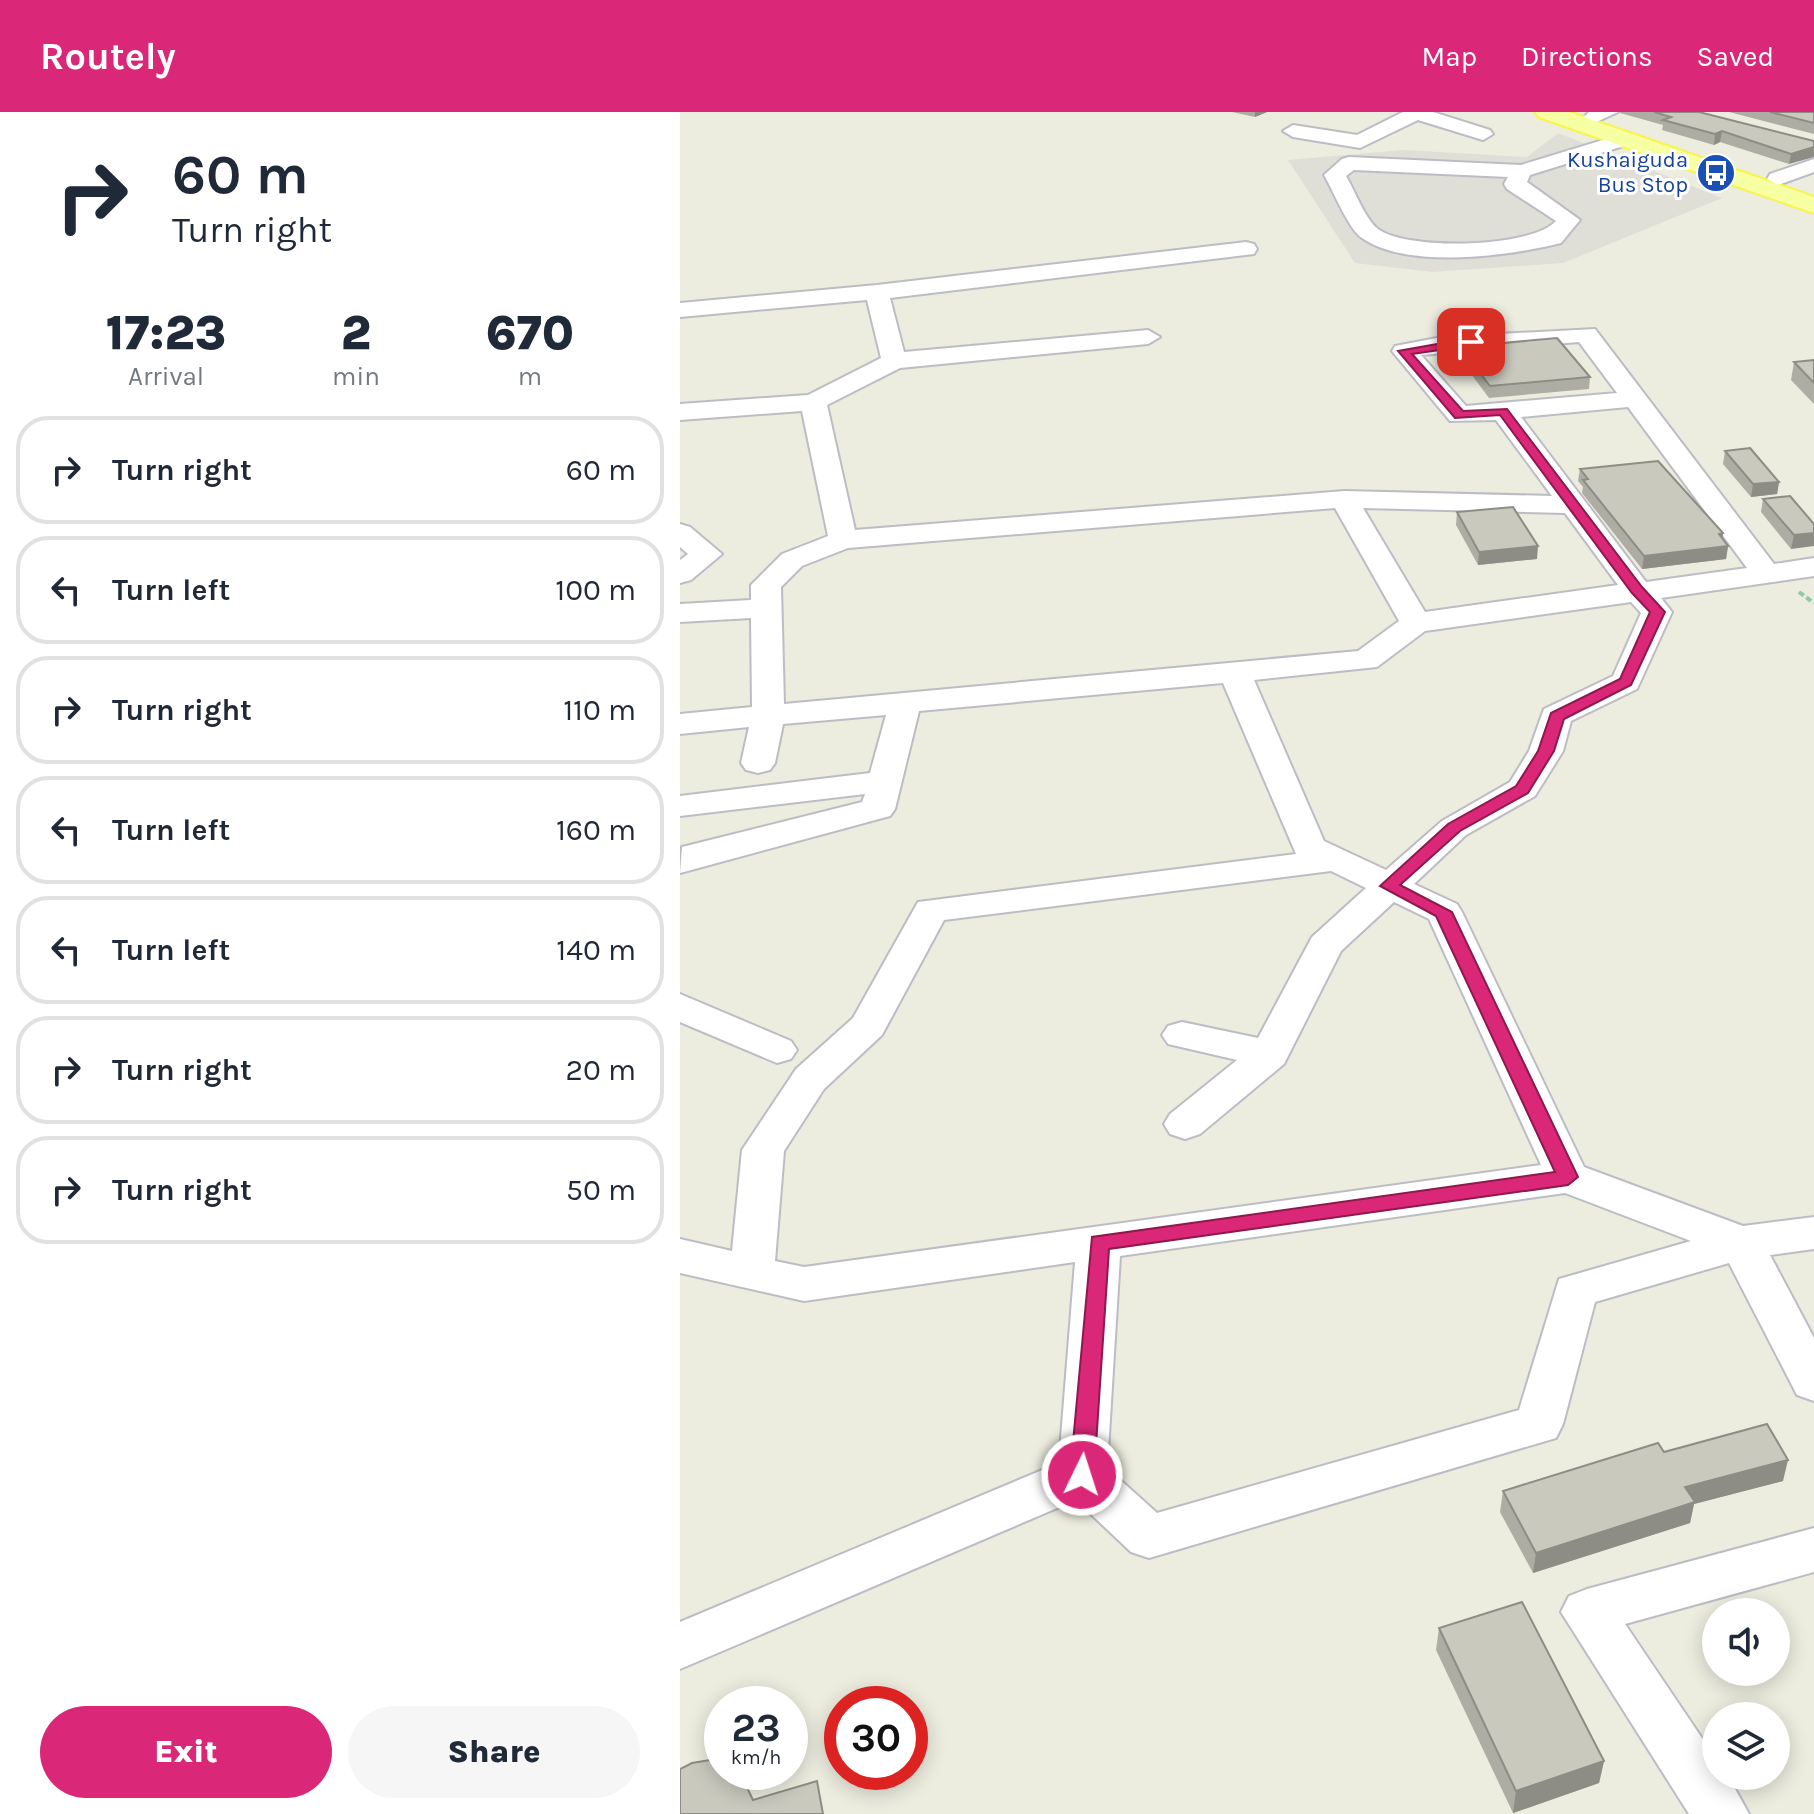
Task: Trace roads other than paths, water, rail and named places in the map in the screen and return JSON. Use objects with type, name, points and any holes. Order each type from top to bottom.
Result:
[{"type":"main road","points":[[1547,112],[1814,192]]},
{"type":"main road","points":[[1592,114],[1629,138],[1814,205]]},
{"type":"street","points":[[1293,131],[1360,142],[1412,115],[1483,134]]},
{"type":"street","points":[[1522,171],[1515,184],[1569,220],[1553,238],[1478,250],[1401,247],[1368,233],[1335,175],[1349,163],[1522,171],[1629,138]]},
{"type":"street","points":[[1778,179],[1814,165]]},
{"type":"street","points":[[680,310],[877,292],[1246,249]]},
{"type":"street","points":[[877,292],[894,361]]},
{"type":"street","points":[[1635,399],[1459,415],[1404,351],[1442,344],[1586,334],[1635,399],[1765,572]]},
{"type":"street","points":[[680,412],[813,402],[894,361],[1148,337]]},
{"type":"street","points":[[813,402],[843,540]]},
{"type":"street","points":[[1185,1124],[1270,1054],[1325,945],[1454,828],[1523,789],[1546,751],[1556,716],[1626,682],[1657,612],[1637,590],[1503,411]]},
{"type":"street","points":[[758,763],[768,717],[766,585],[792,560],[843,540],[1344,499],[1573,505]]},
{"type":"street","points":[[1344,499],[1416,623]]},
{"type":"street","points":[[680,533],[707,554],[680,574]]},
{"type":"street","points":[[680,724],[1366,660],[1416,623],[1814,567]]},
{"type":"street","points":[[680,613],[765,608]]},
{"type":"street","points":[[1235,674],[1309,847],[1444,912],[1568,1177]]},
{"type":"street","points":[[680,862],[695,855],[878,809],[905,704]]},
{"type":"street","points":[[680,806],[883,782]]},
{"type":"street","points":[[752,1271],[763,1150],[810,1079],[868,1026],[931,910],[1335,860]]},
{"type":"street","points":[[680,1007],[777,1050]]},
{"type":"street","points":[[1182,1035],[1270,1054]]},
{"type":"street","points":[[680,1256],[804,1284],[1568,1177],[1741,1243],[1814,1382]]},
{"type":"street","points":[[1082,1475],[1149,1537],[1539,1424],[1575,1291],[1741,1243],[1814,1233]]},
{"type":"street","points":[[1082,1475],[1099,1242]]},
{"type":"street","points":[[680,1646],[1082,1475]]},
{"type":"street","points":[[1721,1814],[1587,1612],[1814,1550]]},
{"type":"place","name":"Kushaiguda Bus Stop","points":[[1716,173]]}]
